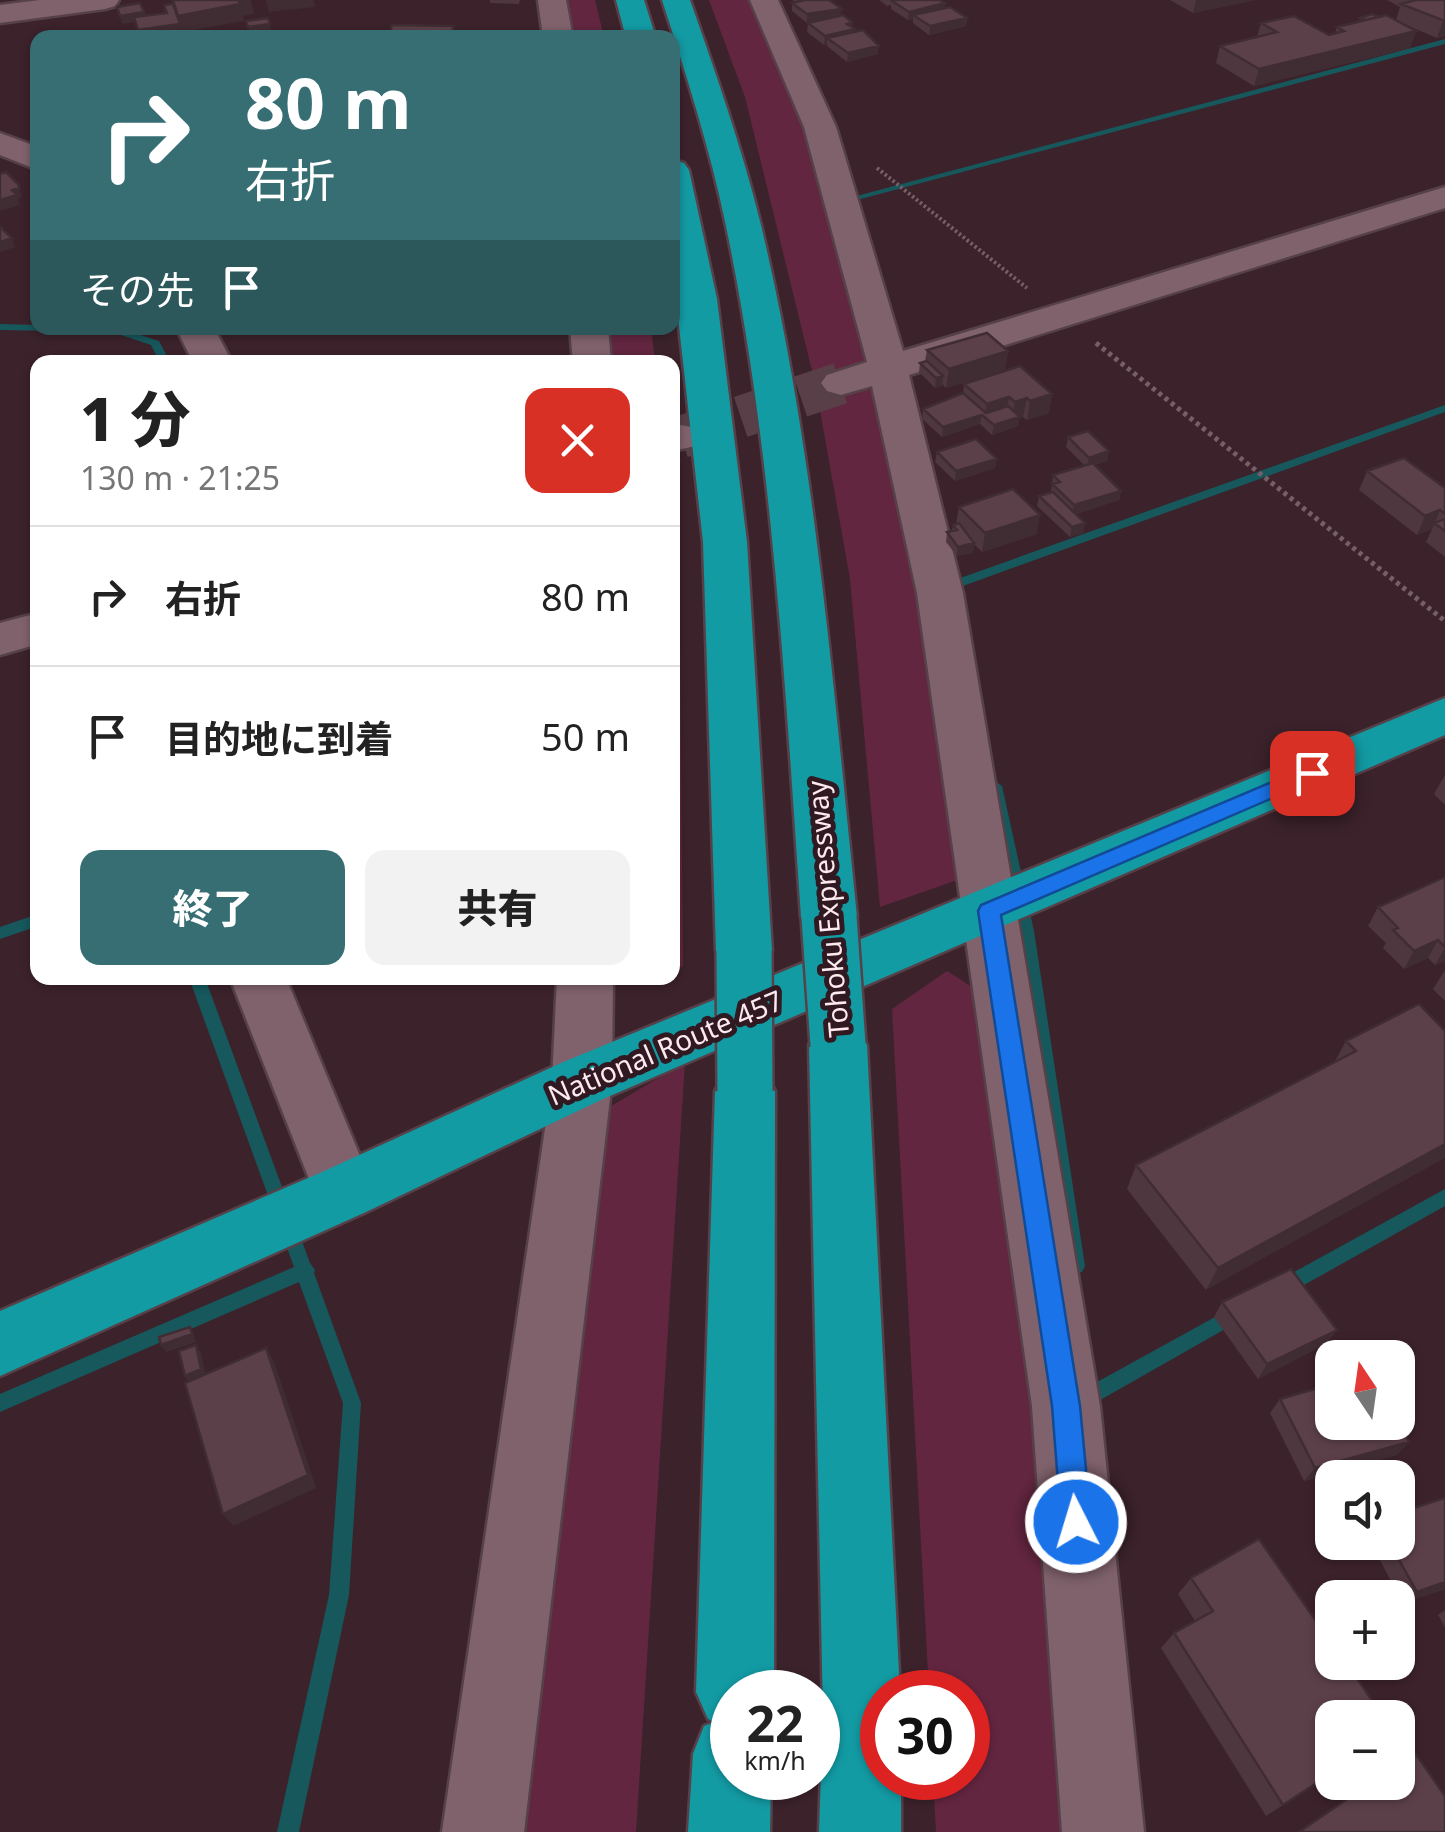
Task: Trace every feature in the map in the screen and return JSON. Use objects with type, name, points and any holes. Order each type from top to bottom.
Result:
[{"type":"highway","points":[[630,0],[639,30]]},
{"type":"highway","name":"Tohoku Expressway","points":[[676,0],[711,106],[759,298],[794,542],[830,917],[838,1045],[862,1713],[860,1832]]},
{"type":"highway","points":[[680,210],[698,299],[725,542],[744,951],[746,1091],[734,1670]]},
{"type":"highway","name":"National Route 457","points":[[0,1344],[344,1192],[582,1081],[1445,714]]},
{"type":"highway","points":[[728,1832],[730,1800]]},
{"type":"street","points":[[0,14],[106,0]]},
{"type":"street","points":[[552,0],[557,30]]},
{"type":"street","points":[[764,0],[820,128],[888,367],[940,593],[1066,1406],[1103,1832]]},
{"type":"street","points":[[0,143],[30,156]]},
{"type":"street","points":[[842,384],[1445,197]]},
{"type":"street","points":[[0,639],[30,630]]},
{"type":"street","points":[[261,985],[344,1192]]},
{"type":"street","points":[[483,1832],[582,1081],[585,985]]},
{"type":"path","points":[[820,128],[831,130],[1445,621]]},
{"type":"shaded area","points":[[560,0],[595,0],[602,30],[565,30]]},
{"type":"shaded area","points":[[709,0],[751,0],[803,126],[869,349],[861,364],[814,379],[745,97]]},
{"type":"shaded area","points":[[599,335],[652,335],[654,355],[600,355]]},
{"type":"shaded area","points":[[855,387],[883,393],[966,877],[880,907],[850,579],[818,399]]},
{"type":"shaded area","points":[[680,645],[683,966],[680,968]]},
{"type":"shaded area","points":[[947,971],[988,997],[1029,1336],[1070,1832],[936,1832],[934,1800],[990,1800],[990,1670],[928,1670],[892,1009]]},
{"type":"shaded area","points":[[685,1062],[636,1832],[511,1832],[608,1108]]},
{"type":"building","points":[[173,0],[238,0],[240,4],[178,16]]},
{"type":"building","points":[[829,0],[842,9],[807,14],[792,3]]},
{"type":"building","points":[[894,0],[939,0],[945,3],[909,12]]},
{"type":"building","points":[[1445,0],[1445,21],[1401,4]]},
{"type":"building","points":[[140,3],[144,12],[120,16],[117,7]]},
{"type":"building","points":[[173,4],[180,24],[138,30],[134,17],[167,13],[164,5]]},
{"type":"building","points":[[950,7],[967,18],[930,26],[913,15]]},
{"type":"building","points":[[843,15],[855,29],[825,36],[808,23]]},
{"type":"building","points":[[1386,15],[1416,31],[1259,69],[1220,46],[1277,32],[1261,23],[1294,16],[1329,35],[1344,31],[1337,27]]},
{"type":"building","points":[[268,18],[270,24],[248,27],[246,21]]},
{"type":"building","points":[[392,25],[454,26],[453,30],[390,30]]},
{"type":"building","points":[[863,30],[879,46],[848,53],[827,38]]},
{"type":"building","points":[[6,172],[19,188],[12,190],[17,195],[0,200],[0,174]]},
{"type":"building","points":[[0,227],[12,238],[0,242]]},
{"type":"building","points":[[987,333],[1008,351],[949,369],[927,350]]},
{"type":"building","points":[[927,361],[943,376],[936,378],[920,363]]},
{"type":"building","points":[[1020,366],[1052,394],[1030,401],[1027,398],[1015,402],[1009,397],[987,404],[964,384]]},
{"type":"building","points":[[963,393],[986,413],[1008,406],[1020,417],[994,425],[982,415],[943,427],[923,409]]},
{"type":"building","points":[[1088,431],[1109,451],[1089,458],[1068,437]]},
{"type":"building","points":[[976,439],[997,459],[956,471],[937,452]]},
{"type":"building","points":[[1404,458],[1445,488],[1445,514],[1440,510],[1425,516],[1367,471]]},
{"type":"building","points":[[1093,463],[1121,491],[1074,505],[1052,484],[1060,482],[1053,475]]},
{"type":"building","points":[[1013,489],[1040,515],[985,533],[959,507]]},
{"type":"building","points":[[1053,492],[1085,523],[1072,527],[1039,496]]},
{"type":"building","points":[[1445,519],[1445,531],[1434,523]]},
{"type":"building","points":[[959,523],[974,543],[958,547],[947,532],[957,530],[953,525]]},
{"type":"building","points":[[1445,877],[1445,947],[1438,940],[1414,951],[1378,907]]},
{"type":"building","points":[[1419,1004],[1445,1031],[1445,1144],[1218,1268],[1136,1165],[1356,1051],[1346,1041]]},
{"type":"building","points":[[1291,1269],[1337,1330],[1267,1364],[1222,1302]]},
{"type":"building","points":[[190,1327],[192,1334],[161,1345],[159,1337]]},
{"type":"building","points":[[196,1345],[201,1369],[185,1376],[179,1351]]},
{"type":"building","points":[[266,1348],[308,1475],[223,1514],[185,1383]]},
{"type":"building","points":[[1315,1389],[1315,1440],[1409,1442],[1344,1460],[1315,1460],[1315,1468],[1280,1399]]},
{"type":"building","points":[[1445,1498],[1445,1582],[1417,1592],[1415,1580],[1410,1580],[1399,1560],[1415,1560],[1415,1508]]},
{"type":"building","points":[[1259,1539],[1315,1620],[1315,1680],[1358,1680],[1372,1700],[1315,1700],[1315,1784],[1283,1805],[1174,1633],[1213,1611],[1191,1578]]},
{"type":"building","points":[[1415,1753],[1445,1796],[1445,1832],[1299,1832],[1346,1800],[1415,1800]]},
{"type":"waterway","points":[[854,198],[1445,41]]},
{"type":"waterway","points":[[0,327],[30,328]]},
{"type":"waterway","points":[[131,335],[155,343],[161,355]]},
{"type":"waterway","points":[[955,597],[953,585],[1445,408]]},
{"type":"waterway","points":[[995,786],[1026,931],[1076,1266]]},
{"type":"waterway","points":[[0,933],[30,923]]},
{"type":"waterway","points":[[200,985],[304,1271]]},
{"type":"waterway","points":[[1282,1288],[1445,1197]]},
{"type":"waterway","points":[[0,1403],[304,1271]]},
{"type":"waterway","points":[[288,1832],[339,1595],[352,1403],[304,1271]]},
{"type":"waterway","points":[[1095,1393],[1235,1314]]},
{"type":"tunnel","points":[[681,437],[841,383]]},
{"type":"route","points":[[1076,1522],[1066,1406],[989,911],[1312,773]]}]
